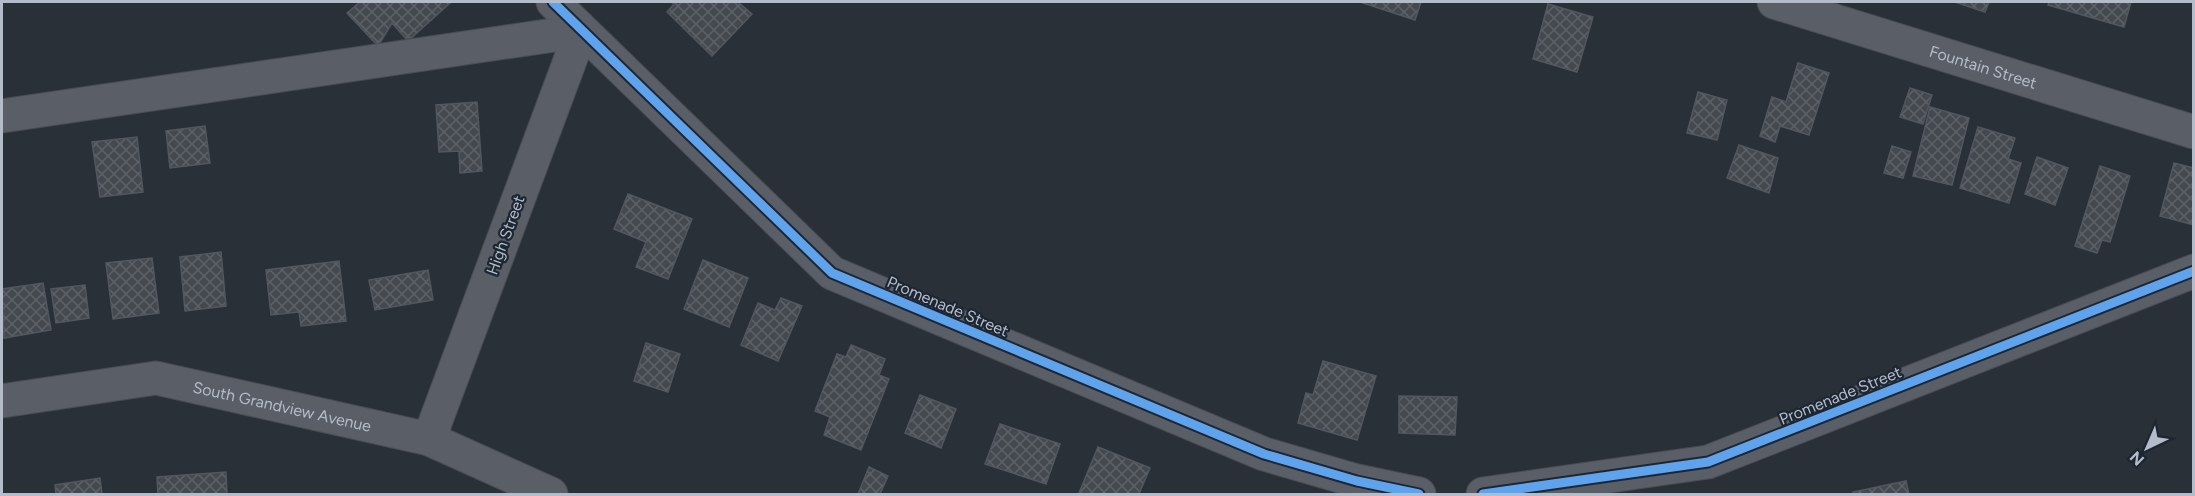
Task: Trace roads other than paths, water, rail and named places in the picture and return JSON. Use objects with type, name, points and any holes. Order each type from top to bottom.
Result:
[{"type":"street","name":"Promenade Street","points":[[553,2],[832,273],[1264,454],[1356,488],[1419,495]]},
{"type":"street","name":"Fountain Street","points":[[1774,2],[2193,132]]},
{"type":"street","points":[[2,116],[581,31]]},
{"type":"street","name":"High Street","points":[[429,440],[581,31]]},
{"type":"street","name":"Promenade Street","points":[[1483,495],[1708,462],[2193,271]]},
{"type":"street","name":"South Grandview Avenue","points":[[2,401],[156,378],[429,440],[551,495]]}]
